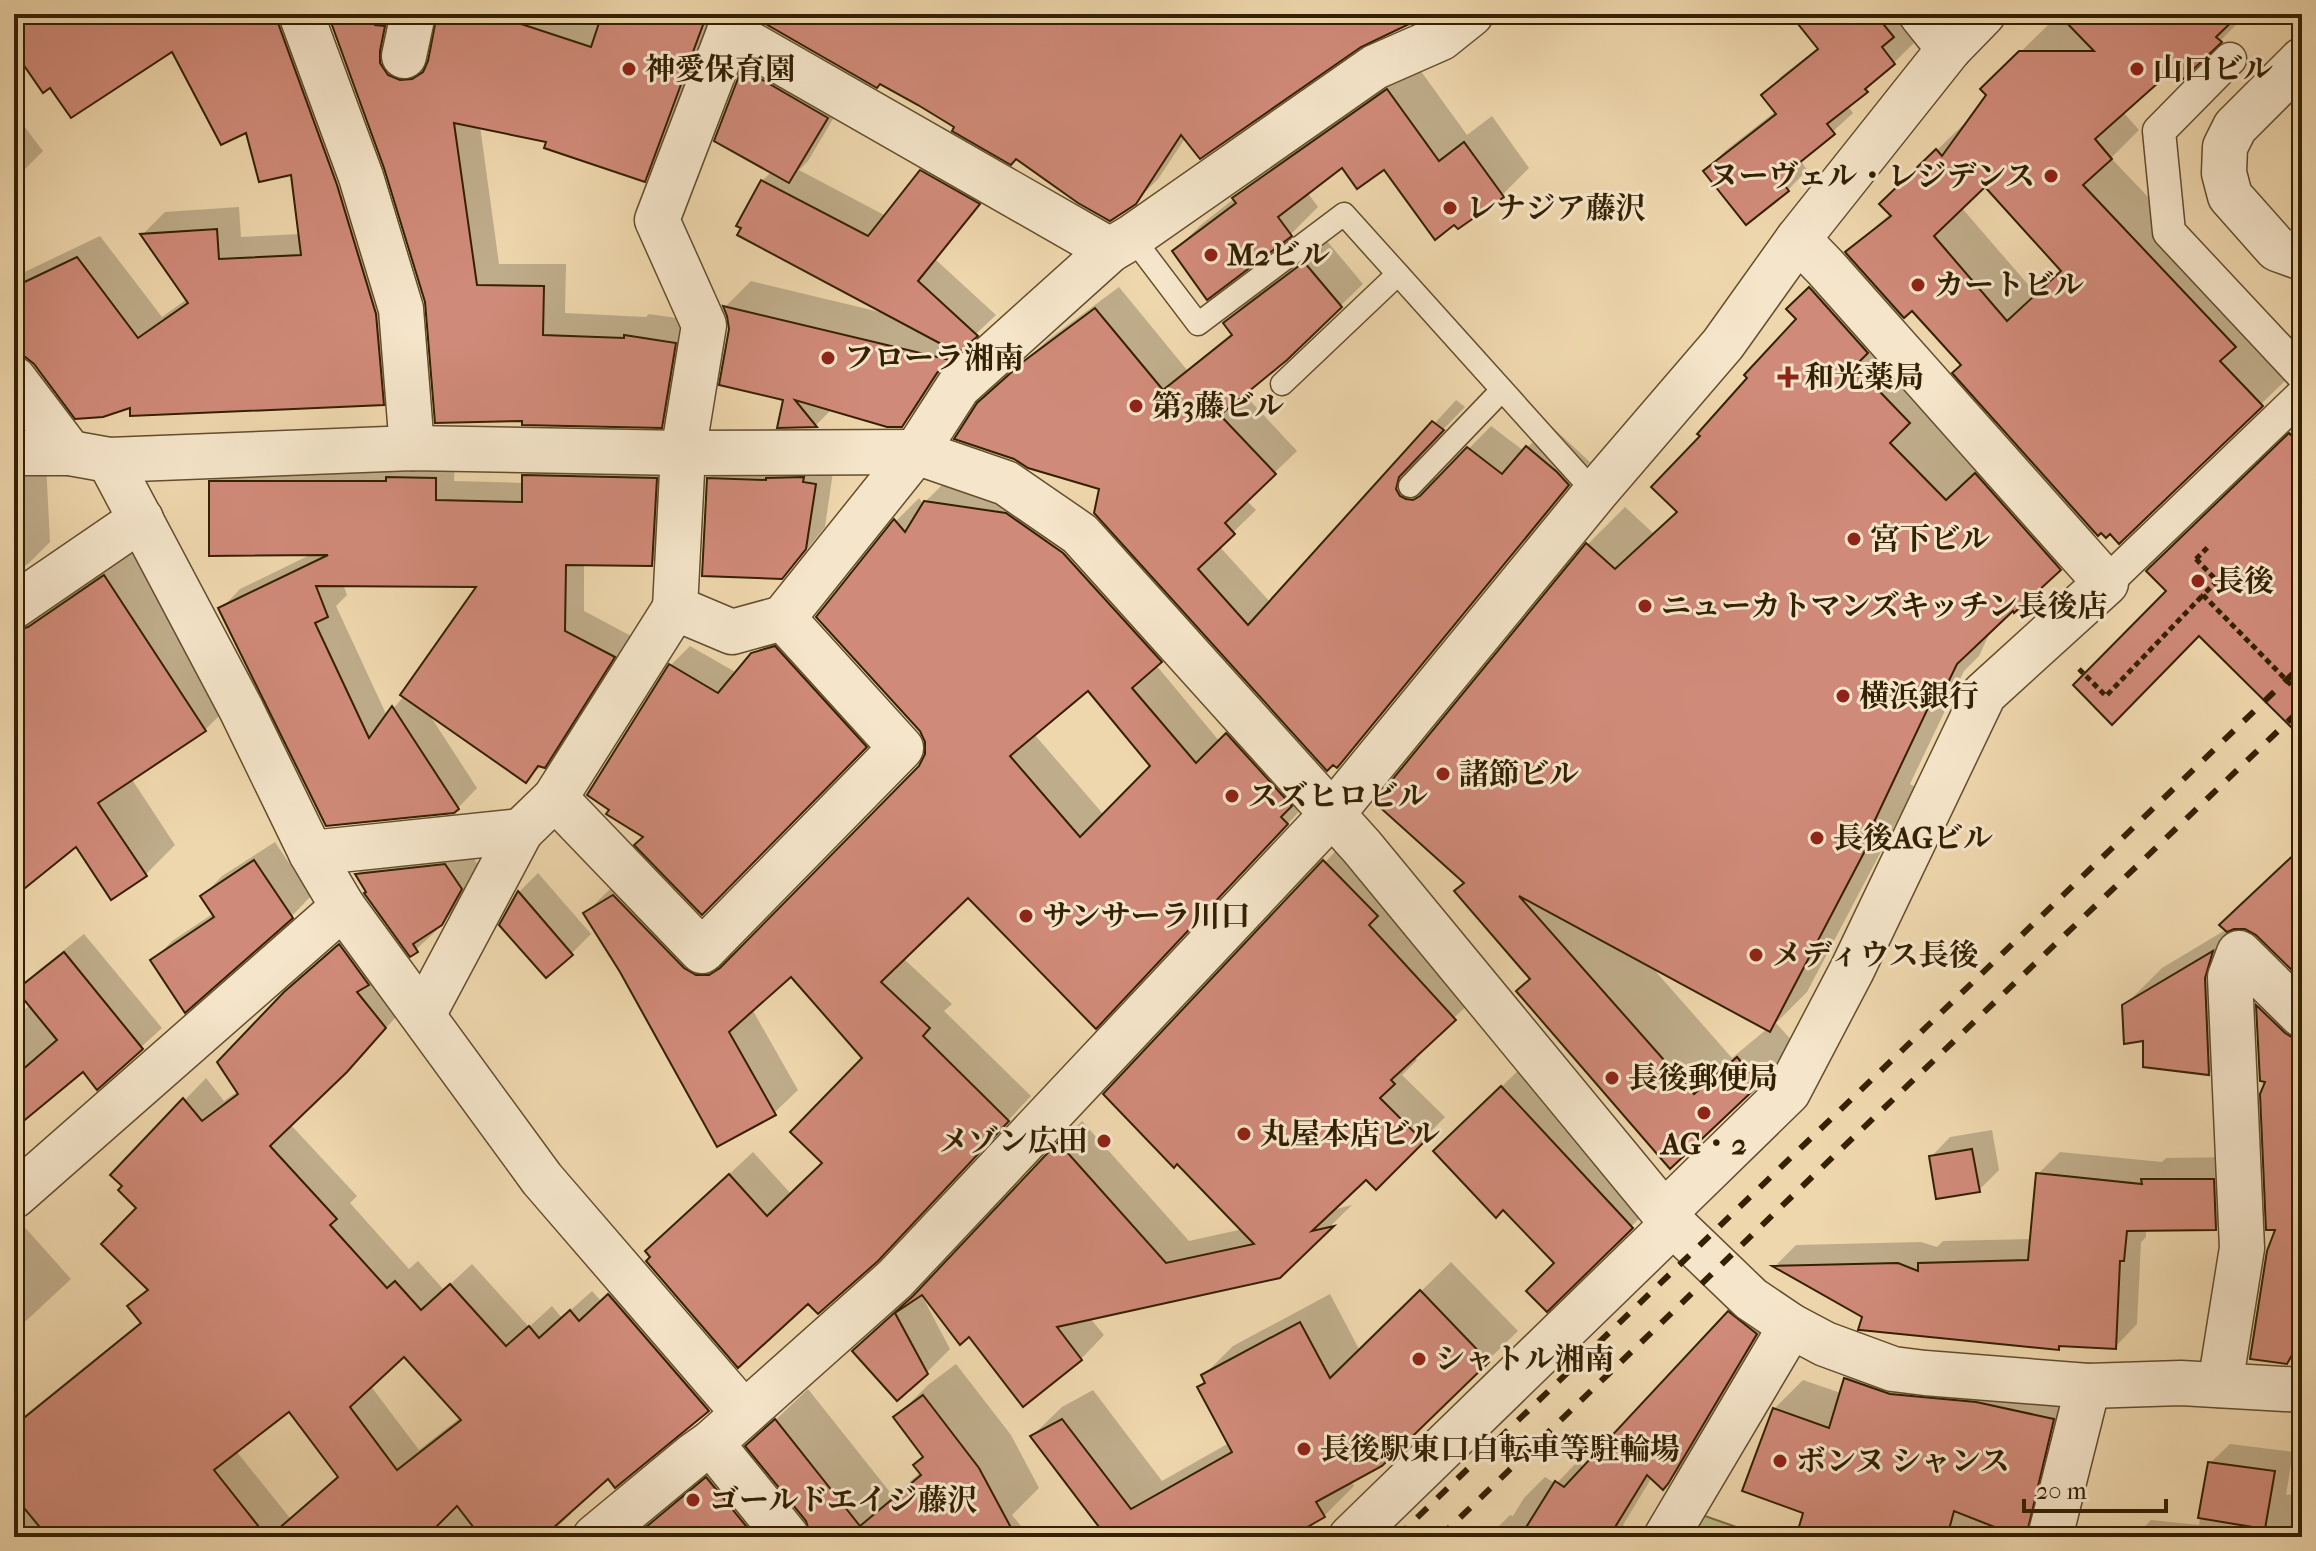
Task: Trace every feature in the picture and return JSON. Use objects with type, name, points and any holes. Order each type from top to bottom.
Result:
[{"type":"street","points":[[301,14],[361,177],[401,309],[412,448]]},
{"type":"street","points":[[404,56],[413,14]]},
{"type":"street","points":[[675,608],[732,632],[783,618],[916,452],[958,387],[1121,244],[1375,67],[1441,38],[1471,14]]},
{"type":"street","points":[[1921,14],[1949,49]]},
{"type":"street","points":[[595,1537],[711,1443],[895,1279],[1332,814],[1595,493],[1723,344],[1798,239],[1949,49],[1983,14]]},
{"type":"street","points":[[423,1015],[521,831],[555,798],[675,608],[683,453],[704,325],[657,220],[731,23],[1121,244]]},
{"type":"street","points":[[2230,59],[2159,131],[2169,232],[2302,374]]},
{"type":"street","points":[[2302,60],[2235,127],[2225,147],[2224,173],[2230,196],[2277,249],[2302,258]]},
{"type":"street","points":[[1798,239],[2106,583]]},
{"type":"street","points":[[14,379],[89,456],[141,519],[241,709],[311,853],[343,907],[542,1179],[744,1413]]},
{"type":"street","points":[[1351,1537],[1669,1219],[1788,1092],[1852,970],[1984,694],[2106,583],[2302,395]]},
{"type":"street","points":[[14,453],[89,456],[412,448],[683,453],[916,452],[1006,483],[1080,534],[1413,907],[1669,1219],[1733,1283],[1791,1326],[1825,1344],[1893,1369],[2088,1386],[2220,1385],[2302,1390]]},
{"type":"street","points":[[14,606],[141,519]]},
{"type":"street","points":[[555,798],[702,951],[901,748],[783,618]]},
{"type":"street","points":[[311,853],[521,831]]},
{"type":"street","points":[[14,1196],[343,907]]},
{"type":"street","points":[[2220,1385],[2242,1248],[2230,977],[2239,953],[2302,1015]]},
{"type":"street","points":[[1666,1537],[1791,1326]]},
{"type":"street","points":[[2050,1537],[2088,1386]]},
{"type":"street","points":[[711,1443],[787,1537]]},
{"type":"lane","points":[[1121,244],[1198,324],[1344,214],[1595,493]]},
{"type":"lane","points":[[1282,384],[1398,274]]},
{"type":"lane","points":[[1410,486],[1502,390]]},
{"type":"path","points":[[2115,687],[2217,581],[2196,559]]},
{"type":"path","points":[[2203,595],[2300,691]]},
{"type":"green space","points":[[1702,1515],[1765,1537],[1689,1537]]},
{"type":"building","points":[[14,14],[277,14],[337,185],[376,314],[384,405],[130,416],[130,408],[103,417],[75,419],[34,364],[24,356],[14,355],[14,287],[77,257],[138,338],[188,303],[140,234],[217,229],[219,259],[301,255],[291,175],[259,182],[246,133],[221,145],[172,52],[71,118],[50,88],[43,93],[14,51]]},
{"type":"building","points":[[328,14],[371,14],[375,25],[385,26],[380,63],[388,75],[400,80],[412,79],[423,72],[437,14],[510,14],[509,20],[591,47],[602,14],[707,14],[645,182],[544,148],[546,142],[454,123],[477,285],[544,286],[543,335],[624,338],[624,335],[676,343],[662,428],[522,425],[522,421],[435,423],[425,302],[384,168]]},
{"type":"building","points":[[757,14],[1430,14],[1361,47],[1200,159],[1181,135],[1136,204],[1110,221],[1078,203],[1016,159],[1011,165],[952,131],[954,127],[918,105],[880,84],[877,88],[757,19]]},
{"type":"building","points":[[1790,14],[1875,14],[1894,37],[1882,47],[1895,64],[1865,89],[1868,92],[1827,124],[1835,134],[1788,172],[1790,175],[1782,182],[1789,191],[1746,225],[1703,171],[1776,114],[1761,95],[1818,49]]},
{"type":"building","points":[[2058,14],[2240,14],[2216,37],[2222,42],[2179,83],[2168,74],[2095,139],[2112,159],[2083,185],[2236,347],[2220,361],[2263,406],[2119,544],[2110,534],[2106,538],[2101,533],[2098,536],[1952,373],[1961,365],[1912,311],[1904,318],[1845,252],[1891,216],[1879,204],[1936,149],[1942,156],[1986,95],[1980,89],[2019,51],[2094,51]],"holes":[[[1985,187],[2061,271],[2007,321],[1934,236]]]},
{"type":"building","points":[[742,68],[828,118],[789,183],[714,141]]},
{"type":"building","points":[[1387,89],[1439,161],[1464,142],[1504,197],[1458,229],[1454,225],[1435,240],[1384,170],[1357,189],[1342,168],[1278,217],[1292,236],[1207,300],[1172,251],[1236,203],[1232,198]]},
{"type":"building","points":[[920,170],[980,204],[918,281],[978,336],[958,353],[737,235],[741,228],[736,226],[761,180],[868,236]]},
{"type":"building","points":[[1304,262],[1342,307],[1287,360],[1220,415],[1276,474],[1225,523],[1235,534],[1198,569],[1248,625],[1432,421],[1444,430],[1399,477],[1396,489],[1406,499],[1413,500],[1420,496],[1467,447],[1502,474],[1526,446],[1569,485],[1337,768],[1333,765],[1327,771],[1094,513],[1099,489],[1028,468],[1014,459],[954,439],[977,403],[1024,361],[1095,308],[1163,390],[1232,335],[1223,323]]},
{"type":"building","points":[[1809,287],[1868,353],[1855,366],[1910,423],[1890,443],[1946,500],[1975,473],[2061,570],[1957,664],[1942,695],[1928,708],[1874,822],[1879,824],[1770,1032],[1519,896],[1694,1094],[1737,1057],[1760,1084],[1670,1169],[1516,991],[1530,979],[1454,891],[1464,883],[1374,802],[1586,543],[1615,569],[1677,512],[1651,487],[1700,436],[1697,434],[1747,378],[1744,375],[1796,319],[1786,309]]},
{"type":"building","points":[[723,306],[950,360],[937,373],[902,427],[887,427],[795,400],[817,427],[777,428],[783,400],[719,385],[729,329]]},
{"type":"building","name":"長後","points":[[2289,433],[2302,446],[2302,738],[2199,636],[2112,725],[2073,685],[2166,591],[2146,571]]},
{"type":"building","points":[[522,475],[657,478],[652,566],[566,565],[565,631],[615,657],[545,768],[538,766],[526,783],[400,695],[476,587],[316,586],[328,617],[315,623],[369,738],[392,706],[459,809],[454,813],[326,826],[218,608],[328,555],[209,556],[209,481],[436,478],[436,500],[522,502]]},
{"type":"building","points":[[804,477],[803,482],[816,484],[806,549],[782,579],[702,576],[707,478],[766,480]]},
{"type":"building","points":[[924,501],[1006,513],[1063,553],[1162,662],[1132,688],[1196,763],[1226,733],[1292,806],[1281,817],[1288,824],[1096,1029],[968,898],[881,982],[930,1028],[923,1036],[1009,1121],[878,1261],[818,1314],[808,1304],[738,1368],[646,1261],[650,1257],[645,1251],[729,1174],[767,1216],[822,1163],[790,1132],[862,1058],[791,977],[729,1032],[776,1115],[717,1147],[620,972],[583,913],[613,895],[684,968],[696,975],[709,975],[720,968],[919,766],[925,754],[925,742],[920,731],[816,617],[894,519],[905,532]],"holes":[[[1088,691],[1150,766],[1080,837],[1010,756]]]},
{"type":"building","points":[[104,575],[206,731],[98,803],[147,876],[111,900],[76,847],[14,897],[14,631],[28,627]]},
{"type":"building","points":[[775,646],[867,747],[702,915],[634,845],[643,837],[606,814],[609,810],[587,795],[669,664],[718,693],[751,653]]},
{"type":"building","points":[[2302,847],[2302,980],[2256,935],[2245,929],[2227,932],[2219,925]]},
{"type":"building","points":[[254,860],[293,918],[185,1013],[150,960],[214,917],[200,896]]},
{"type":"building","points":[[1323,860],[1378,916],[1369,925],[1456,1020],[1391,1080],[1395,1084],[1380,1098],[1424,1142],[1376,1190],[1366,1180],[1312,1231],[1334,1226],[1280,1278],[1057,1327],[1082,1360],[1023,1407],[969,1337],[960,1345],[922,1295],[895,1313],[928,1374],[897,1401],[852,1351],[913,1296],[1058,1142],[1166,1263],[1254,1244],[1177,1164],[1174,1168],[1103,1094]]},
{"type":"building","points":[[445,864],[462,889],[442,925],[413,944],[418,952],[410,957],[364,893],[355,874]]},
{"type":"building","points":[[518,891],[573,955],[546,978],[499,925]]},
{"type":"building","points":[[339,944],[369,985],[357,992],[386,1028],[347,1072],[270,1146],[337,1219],[330,1225],[387,1288],[395,1281],[421,1310],[450,1284],[506,1346],[529,1326],[539,1338],[570,1310],[579,1321],[608,1294],[709,1411],[615,1488],[608,1479],[543,1537],[481,1537],[457,1506],[426,1537],[269,1537],[338,1477],[289,1412],[214,1470],[267,1537],[48,1537],[14,1496],[14,1426],[141,1323],[127,1306],[148,1290],[101,1244],[136,1208],[118,1190],[122,1186],[110,1175],[183,1098],[202,1121],[238,1094],[217,1062],[284,992]],"holes":[[[404,1357],[461,1420],[397,1470],[350,1407]]]},
{"type":"building","points":[[2213,951],[2205,978],[2209,1075],[2143,1067],[2143,1041],[2124,1044],[2122,1005]]},
{"type":"building","points":[[64,952],[143,1049],[97,1090],[83,1072],[14,1129],[14,1077],[57,1040],[16,990]]},
{"type":"building","points":[[2256,1005],[2285,1033],[2302,1039],[2302,1337],[2287,1364],[2250,1359],[2267,1251],[2275,1230],[2266,1230],[2260,1094],[2265,1082],[2260,1081]]},
{"type":"building","points":[[1501,1086],[1633,1228],[1547,1312],[1526,1291],[1554,1263],[1503,1210],[1496,1218],[1433,1151]]},
{"type":"building","points":[[1972,1149],[1980,1192],[1936,1199],[1929,1156]]},
{"type":"building","points":[[2036,1173],[2142,1184],[2141,1179],[2214,1179],[2216,1230],[2127,1231],[2124,1261],[2120,1261],[2116,1349],[2059,1346],[2059,1350],[1858,1330],[1862,1317],[1772,1266],[1898,1263],[1918,1271],[1918,1263],[2028,1260]]},
{"type":"building","points":[[1420,1290],[1489,1362],[1382,1466],[1316,1502],[1325,1517],[1290,1537],[1082,1537],[1099,1527],[1030,1436],[1062,1419],[1131,1509],[1232,1452],[1197,1387],[1205,1383],[1201,1375],[1300,1322],[1330,1378]]},
{"type":"building","points":[[1728,1311],[1757,1334],[1663,1490],[1647,1475],[1609,1537],[1520,1537],[1555,1481],[1564,1487]]},
{"type":"building","points":[[1844,1378],[1890,1394],[1976,1402],[2054,1419],[2026,1537],[1954,1511],[1947,1537],[1796,1537],[1803,1513],[1742,1491],[1773,1408],[1829,1428]]},
{"type":"building","points":[[923,1395],[979,1468],[1016,1537],[811,1537],[806,1521],[745,1446],[775,1419],[860,1526],[921,1475],[913,1465],[923,1457],[893,1417]]},
{"type":"building","points":[[2208,1462],[2275,1471],[2265,1529],[2198,1518]]},
{"type":"building","name":"ゴールドエイジ藤沢","points":[[706,1477],[755,1537],[654,1537],[646,1527]]},
{"type":"railway","points":[[1397,1537],[2302,665]]},
{"type":"railway","points":[[1440,1537],[2302,708]]},
{"type":"place","name":"神愛保育園","points":[[629,69]]},
{"type":"place","name":"山口ビル","points":[[2137,69]]},
{"type":"place","name":"ヌーヴェル・レジデンス","points":[[2051,176]]},
{"type":"place","name":"レナジア藤沢","points":[[1450,208]]},
{"type":"place","name":"M2ビル","points":[[1211,255]]},
{"type":"place","name":"カートビル","points":[[1918,285]]},
{"type":"place","name":"フローラ湘南","points":[[828,358]]},
{"type":"place","name":"和光薬局","points":[[1788,377]]},
{"type":"place","name":"第3藤ビル","points":[[1136,406]]},
{"type":"place","name":"宮下ビル","points":[[1854,539]]},
{"type":"place","name":"長後","points":[[2198,581]]},
{"type":"place","name":"ニューカトマンズキッチン長後店","points":[[1645,606]]},
{"type":"place","name":"横浜銀行","points":[[1843,696]]},
{"type":"place","name":"諸節ビル","points":[[1443,774]]},
{"type":"place","name":"スズヒロビル","points":[[1232,796]]},
{"type":"place","name":"長後AGビル","points":[[1817,838]]},
{"type":"place","name":"サンサーラ川口","points":[[1026,916]]},
{"type":"place","name":"メディウス長後","points":[[1756,955]]},
{"type":"place","name":"長後郵便局","points":[[1612,1078]]},
{"type":"place","name":"AG・2","points":[[1704,1113]]},
{"type":"place","name":"丸屋本店ビル","points":[[1244,1134]]},
{"type":"place","name":"メゾン広田","points":[[1104,1141]]},
{"type":"place","name":"シャトル湘南","points":[[1419,1359]]},
{"type":"place","name":"長後駅東口自転車等駐輪場","points":[[1304,1449]]},
{"type":"place","name":"ボンヌ シャンス","points":[[1780,1461]]},
{"type":"place","name":"ゴールドエイジ藤沢","points":[[693,1500]]}]
